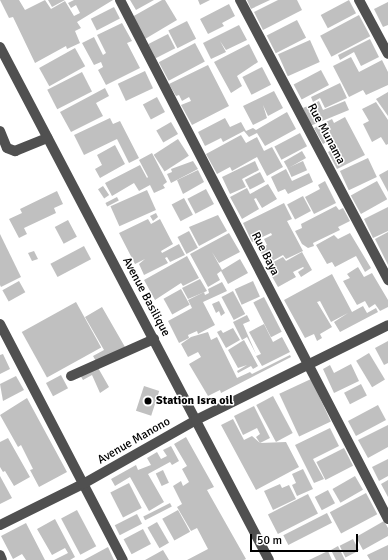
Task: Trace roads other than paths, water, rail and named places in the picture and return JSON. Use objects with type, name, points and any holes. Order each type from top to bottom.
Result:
[{"type":"street","name":"Rue Baya","points":[[120,0],[388,519]]},
{"type":"street","name":"Rue Munama","points":[[240,0],[388,280]]},
{"type":"street","points":[[359,0],[388,54]]},
{"type":"street","name":"Avenue Basilique","points":[[0,47],[269,560]]},
{"type":"street","points":[[0,131],[7,148],[15,151],[48,138]]},
{"type":"street","points":[[0,324],[123,560]]},
{"type":"street","name":"Avenue Manono","points":[[0,525],[84,484],[196,420],[309,366],[388,325]]},
{"type":"street","points":[[71,376],[154,339]]},
{"type":"street","points":[[0,555],[2,560]]},
{"type":"place","name":"Station Isra oil","points":[[148,401]]}]
